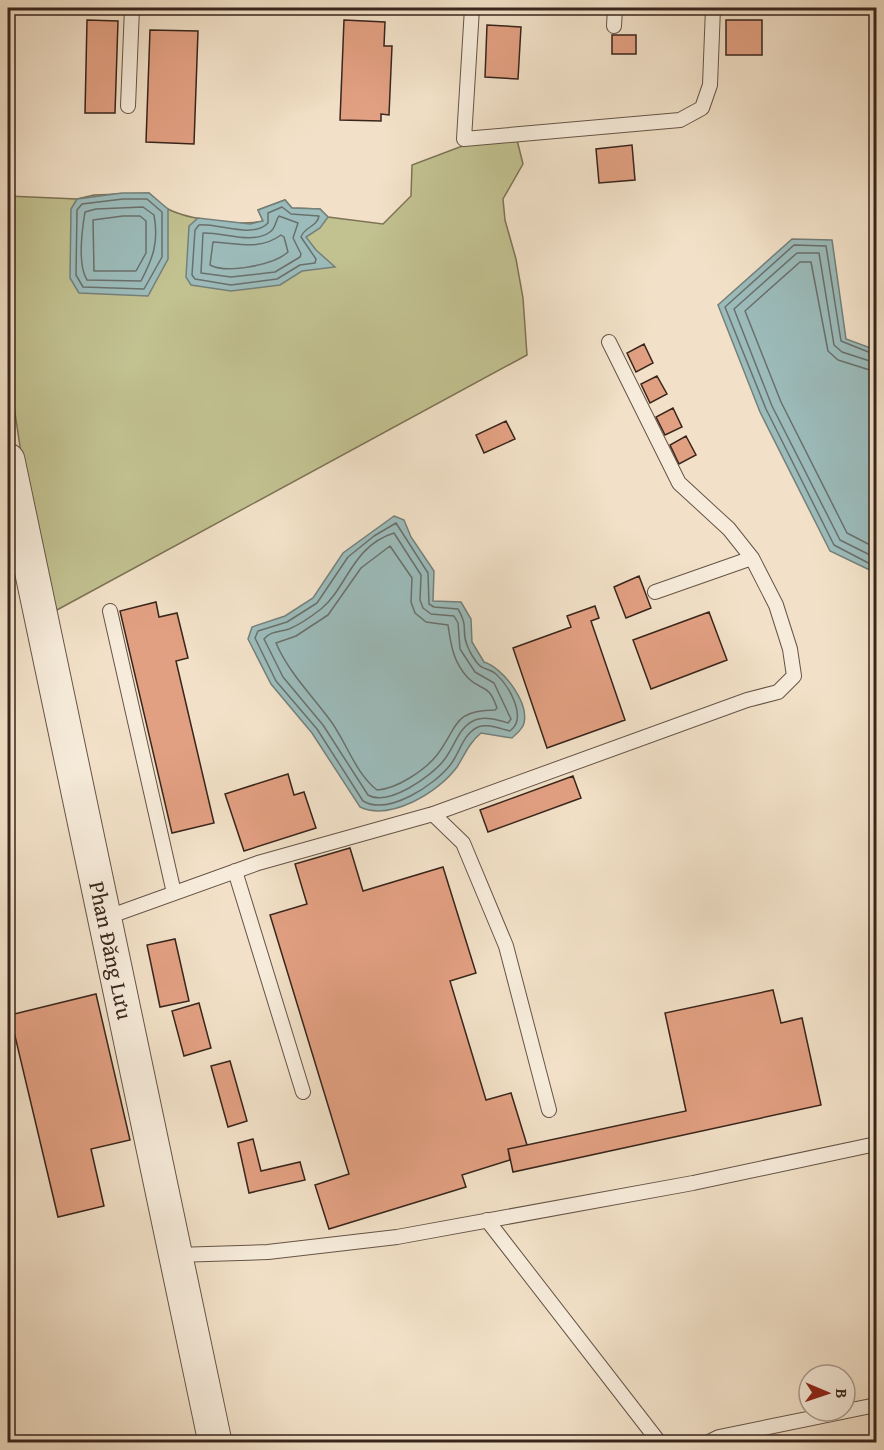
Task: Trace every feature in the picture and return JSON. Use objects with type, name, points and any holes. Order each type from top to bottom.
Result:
[{"type":"street","name":"Phan Đăng Lưu","points":[[8,460],[214,1443]]},
{"type":"lane","points":[[128,106],[132,8]]},
{"type":"lane","points":[[472,8],[464,140],[680,120],[702,108],[710,85],[713,8]]},
{"type":"lane","points":[[614,26],[615,8]]},
{"type":"lane","points":[[103,919],[235,871],[433,814],[747,700],[778,692],[794,676],[789,648],[776,605],[752,558],[729,530],[679,483],[609,342]]},
{"type":"lane","points":[[655,592],[752,558]]},
{"type":"lane","points":[[110,611],[174,893]]},
{"type":"lane","points":[[433,814],[463,843],[506,946],[549,1110]]},
{"type":"lane","points":[[235,871],[303,1092]]},
{"type":"lane","points":[[176,1255],[268,1252],[397,1237],[693,1183],[876,1144]]},
{"type":"lane","points":[[487,1220],[659,1443]]},
{"type":"lane","points":[[709,1443],[719,1437],[876,1405]]},
{"type":"shaded area","points":[[517,140],[523,164],[503,199],[505,220],[516,259],[523,298],[527,355],[55,611],[22,460],[8,366],[8,196],[77,199],[94,195],[149,193],[165,207],[177,213],[201,219],[241,223],[263,221],[258,210],[285,200],[292,208],[320,209],[328,217],[383,224],[411,196],[412,165],[465,145]]},
{"type":"water","points":[[122,193],[149,193],[168,209],[168,259],[148,296],[79,293],[70,278],[71,209],[77,199]]},
{"type":"water","points":[[285,200],[292,208],[320,209],[328,217],[320,228],[306,237],[316,250],[335,267],[302,271],[280,285],[231,291],[191,285],[186,277],[189,226],[198,218],[250,224],[263,221],[258,210]]},
{"type":"water","points":[[792,239],[832,240],[846,339],[876,350],[876,573],[830,551],[760,412],[718,305]]},
{"type":"water","points":[[394,516],[404,520],[411,537],[434,571],[433,601],[461,602],[471,619],[472,642],[484,662],[499,671],[519,696],[523,705],[524,723],[512,738],[481,733],[470,745],[449,777],[426,795],[399,807],[372,810],[360,807],[312,733],[271,684],[248,639],[252,627],[285,616],[313,598],[343,553]]},
{"type":"building","points":[[87,20],[118,21],[115,113],[85,113]]},
{"type":"building","points":[[344,20],[385,22],[384,46],[392,46],[389,115],[381,114],[381,121],[340,120]]},
{"type":"building","points":[[726,20],[762,20],[762,55],[726,55]]},
{"type":"building","points":[[487,25],[521,27],[518,79],[485,77]]},
{"type":"building","points":[[150,30],[198,31],[194,144],[146,142]]},
{"type":"building","points":[[612,35],[636,35],[636,54],[612,54]]},
{"type":"building","points":[[632,145],[635,180],[599,183],[596,149]]},
{"type":"building","points":[[644,344],[653,363],[636,372],[627,353]]},
{"type":"building","points":[[657,376],[667,394],[650,403],[641,384]]},
{"type":"building","points":[[673,408],[682,427],[665,435],[656,417]]},
{"type":"building","points":[[506,421],[515,439],[484,453],[476,435]]},
{"type":"building","points":[[686,436],[696,455],[679,464],[670,445]]},
{"type":"building","points":[[639,576],[651,608],[626,618],[614,587]]},
{"type":"building","points":[[156,602],[159,617],[177,613],[188,658],[176,661],[214,823],[172,833],[120,611]]},
{"type":"building","points":[[595,606],[599,618],[591,621],[625,720],[547,748],[513,648],[571,627],[567,616]]},
{"type":"building","points":[[709,612],[727,660],[651,689],[633,640]]},
{"type":"building","points":[[288,774],[294,795],[304,792],[316,828],[244,851],[225,794]]},
{"type":"building","points":[[573,776],[581,798],[488,832],[480,810]]},
{"type":"building","points":[[350,848],[363,891],[443,867],[476,973],[450,981],[486,1100],[511,1093],[527,1145],[508,1149],[510,1160],[462,1175],[466,1187],[329,1229],[315,1185],[349,1174],[270,915],[307,904],[295,864]]},
{"type":"building","points":[[175,939],[189,1001],[160,1007],[147,945]]},
{"type":"building","points":[[773,990],[781,1023],[802,1018],[821,1105],[513,1172],[508,1149],[686,1111],[665,1013]]},
{"type":"building","points":[[96,994],[130,1140],[91,1149],[104,1206],[58,1217],[10,1015]]},
{"type":"building","points":[[199,1003],[211,1048],[184,1056],[172,1011]]},
{"type":"building","points":[[230,1061],[247,1121],[228,1127],[211,1066]]},
{"type":"building","points":[[253,1139],[261,1171],[300,1162],[305,1180],[249,1193],[238,1143]]}]
